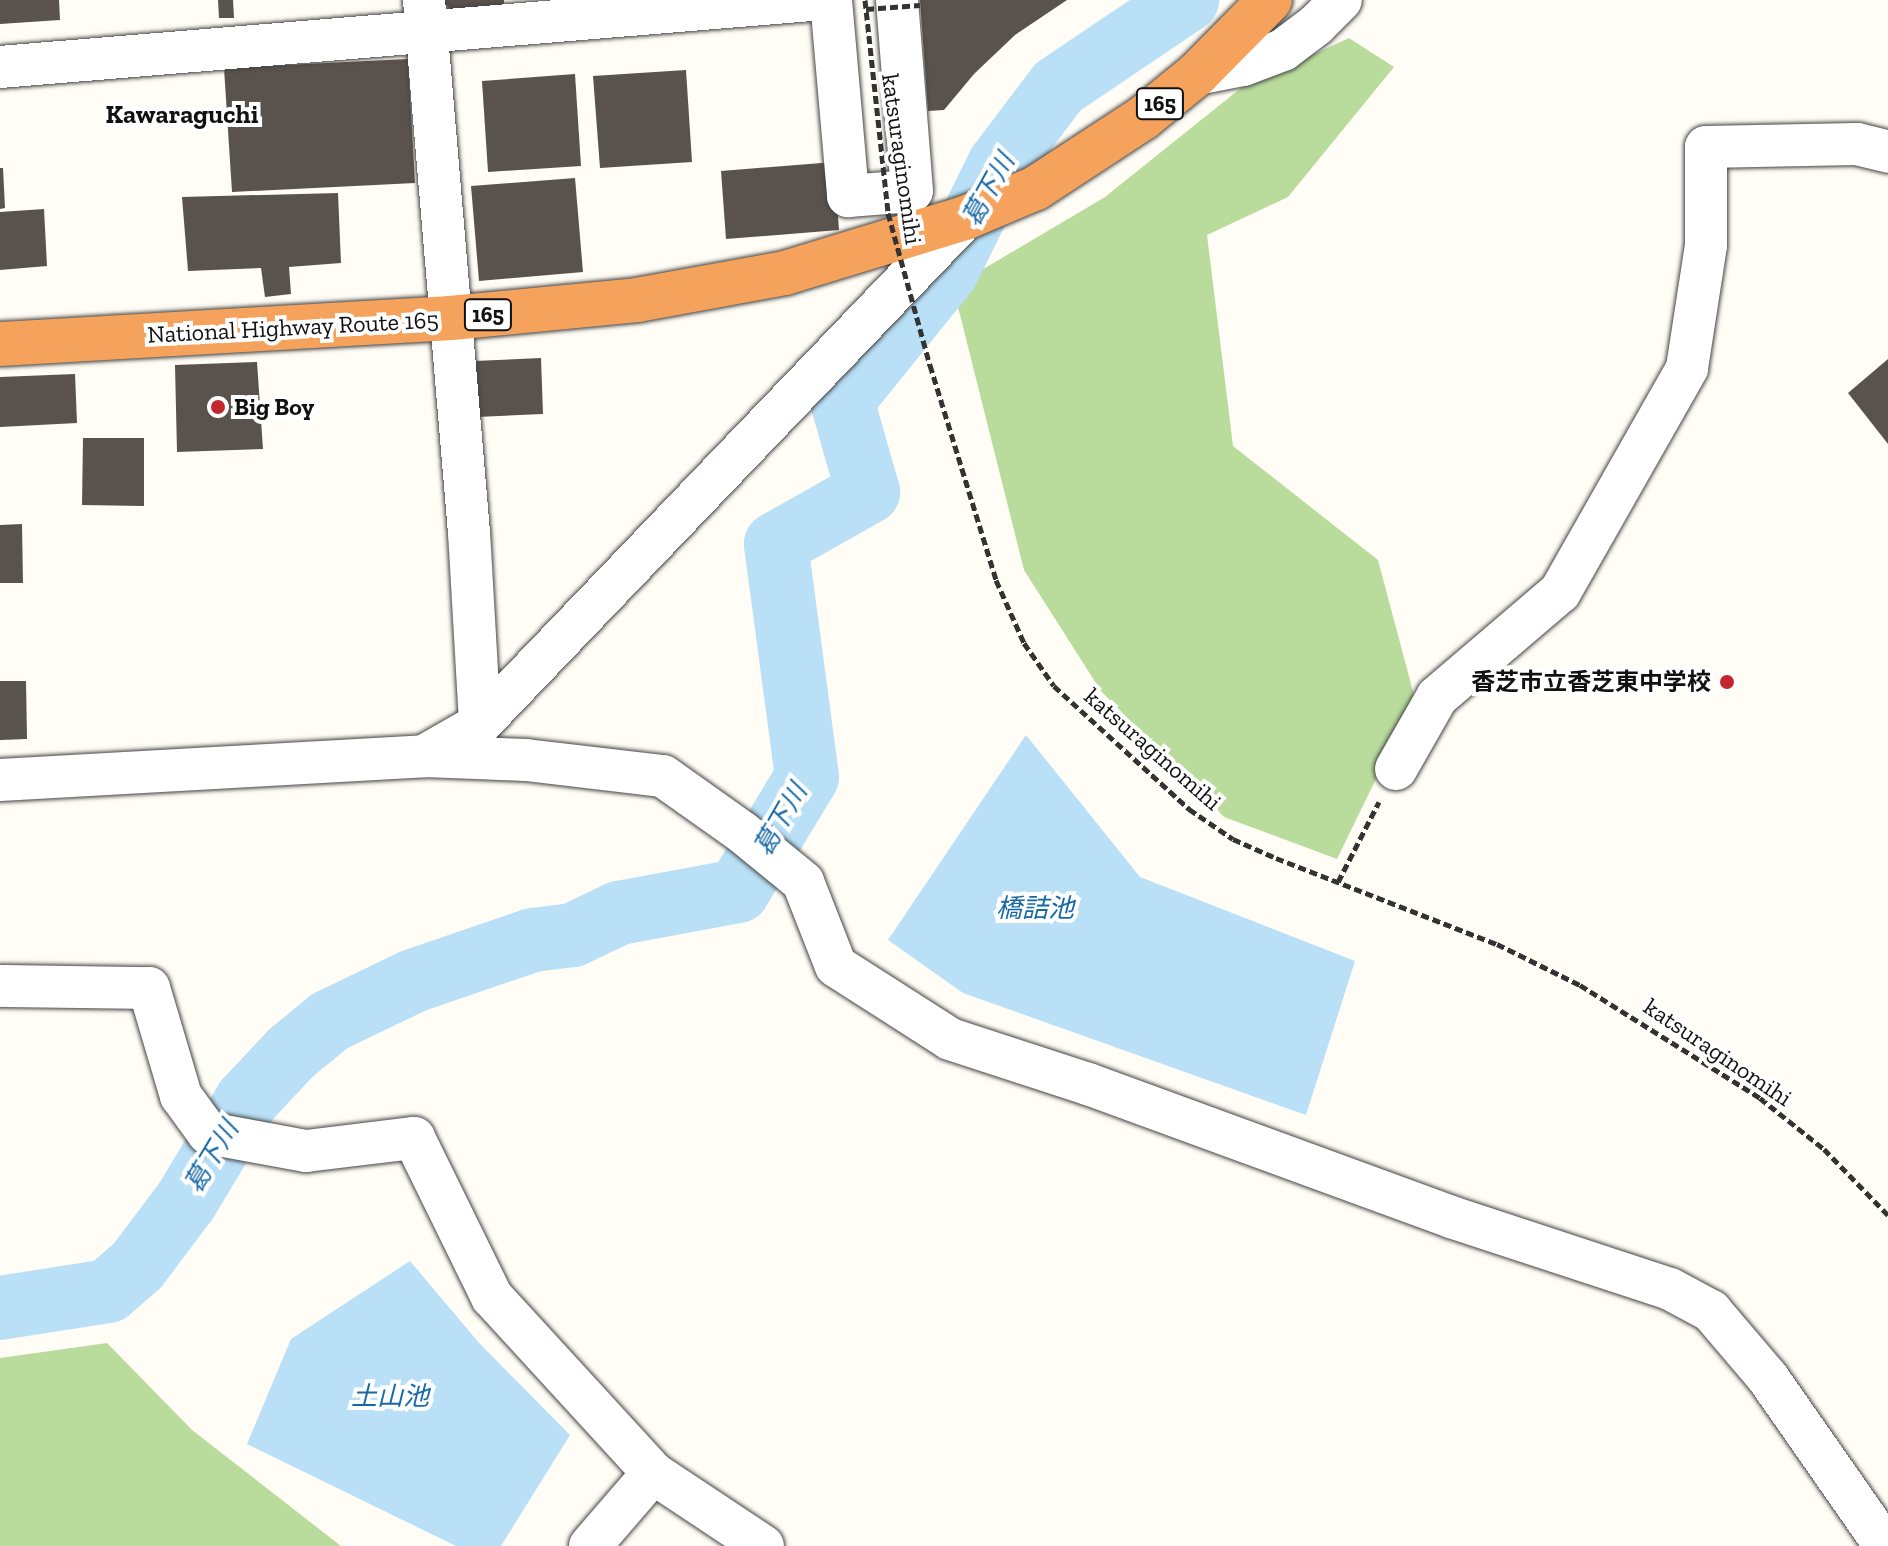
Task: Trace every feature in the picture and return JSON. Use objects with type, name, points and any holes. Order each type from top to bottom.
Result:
[{"type":"highway","name":"National Highway Route 165","points":[[0,344],[451,318],[637,300],[785,273],[965,218],[1036,188],[1143,118],[1197,74],[1270,0]]},
{"type":"street","points":[[0,67],[425,17],[812,0]]},
{"type":"street","points":[[1197,74],[1243,65],[1283,50],[1316,25],[1341,0]]},
{"type":"street","points":[[425,17],[451,318],[480,724]]},
{"type":"street","points":[[1396,769],[1437,697],[1560,592],[1687,368],[1706,245],[1706,147],[1857,144],[1888,152]]},
{"type":"street","points":[[424,756],[480,724],[965,218]]},
{"type":"street","points":[[0,780],[424,756],[526,760],[663,776],[742,832],[803,882],[836,966],[950,1039],[1103,1089],[1451,1217],[1670,1289],[1711,1311],[1768,1378],[1885,1546]]},
{"type":"street","points":[[0,986],[149,988],[181,1096],[208,1133],[306,1151],[414,1138],[492,1297],[653,1473],[763,1546]]},
{"type":"street","points":[[590,1546],[653,1473]]},
{"type":"path","name":"katsuraginomihi","points":[[865,0],[878,4],[888,213],[896,252],[996,580],[1024,643],[1054,686],[1189,809],[1233,839],[1497,944],[1580,985],[1760,1098],[1824,1149],[1888,1215]]},
{"type":"path","points":[[1338,882],[1396,769]]},
{"type":"green space","points":[[1349,38],[1394,67],[1288,197],[1207,235],[1233,446],[1378,560],[1415,699],[1337,859],[1224,817],[1101,691],[1024,570],[953,287],[1105,197],[1241,88]]},
{"type":"green space","points":[[107,1343],[192,1430],[341,1546],[0,1546],[0,1358]]},
{"type":"water","name":"橋詰池","points":[[1026,735],[1140,877],[1355,961],[1306,1115],[963,993],[888,940]]},
{"type":"water","name":"土山池","points":[[410,1261],[480,1344],[570,1435],[501,1546],[456,1546],[247,1444],[291,1339]]},
{"type":"building","points":[[0,0],[59,0],[60,20],[0,24]]},
{"type":"building","points":[[218,0],[233,0],[234,18],[219,18]]},
{"type":"building","points":[[441,0],[504,0],[504,9],[451,10]]},
{"type":"building","points":[[920,0],[1067,0],[1015,35],[974,74],[944,110],[928,111]]},
{"type":"building","points":[[408,59],[415,183],[232,192],[224,68]]},
{"type":"building","points":[[686,70],[692,162],[600,168],[593,76]]},
{"type":"building","points":[[575,74],[581,166],[488,172],[482,81]]},
{"type":"building","points":[[834,162],[839,230],[726,239],[721,171]]},
{"type":"building","points":[[0,168],[3,168],[5,208],[0,209]]},
{"type":"building","points":[[575,178],[583,272],[479,281],[471,186]]},
{"type":"building","points":[[338,193],[341,263],[289,267],[291,294],[265,297],[261,268],[188,271],[182,197]]},
{"type":"building","points":[[44,209],[47,266],[0,270],[0,212]]},
{"type":"building","points":[[541,358],[543,414],[477,417],[474,361]]},
{"type":"building","points":[[1888,359],[1888,444],[1848,393]]},
{"type":"building","name":"Big Boy","points":[[257,362],[263,449],[177,452],[175,365]]},
{"type":"building","points":[[75,374],[77,423],[0,427],[0,377]]},
{"type":"building","points":[[83,438],[144,438],[144,506],[82,505]]},
{"type":"building","points":[[22,524],[23,583],[0,583],[0,525]]},
{"type":"building","points":[[0,681],[26,681],[27,739],[0,740]]},
{"type":"waterway","name":"葛下川","points":[[0,1308],[108,1291],[137,1266],[186,1201],[246,1101],[291,1053],[330,1021],[413,981],[533,940],[573,935],[619,913],[738,891],[807,777],[776,544],[868,492],[842,401],[947,271],[999,165],[1058,87],[1187,0]]},
{"type":"place","name":"Big Boy","points":[[218,407]]},
{"type":"place","name":"香芝市立香芝東中学校","points":[[1727,682]]},
{"type":"district","name":"Kawaraguchi","points":[[182,115]]}]
